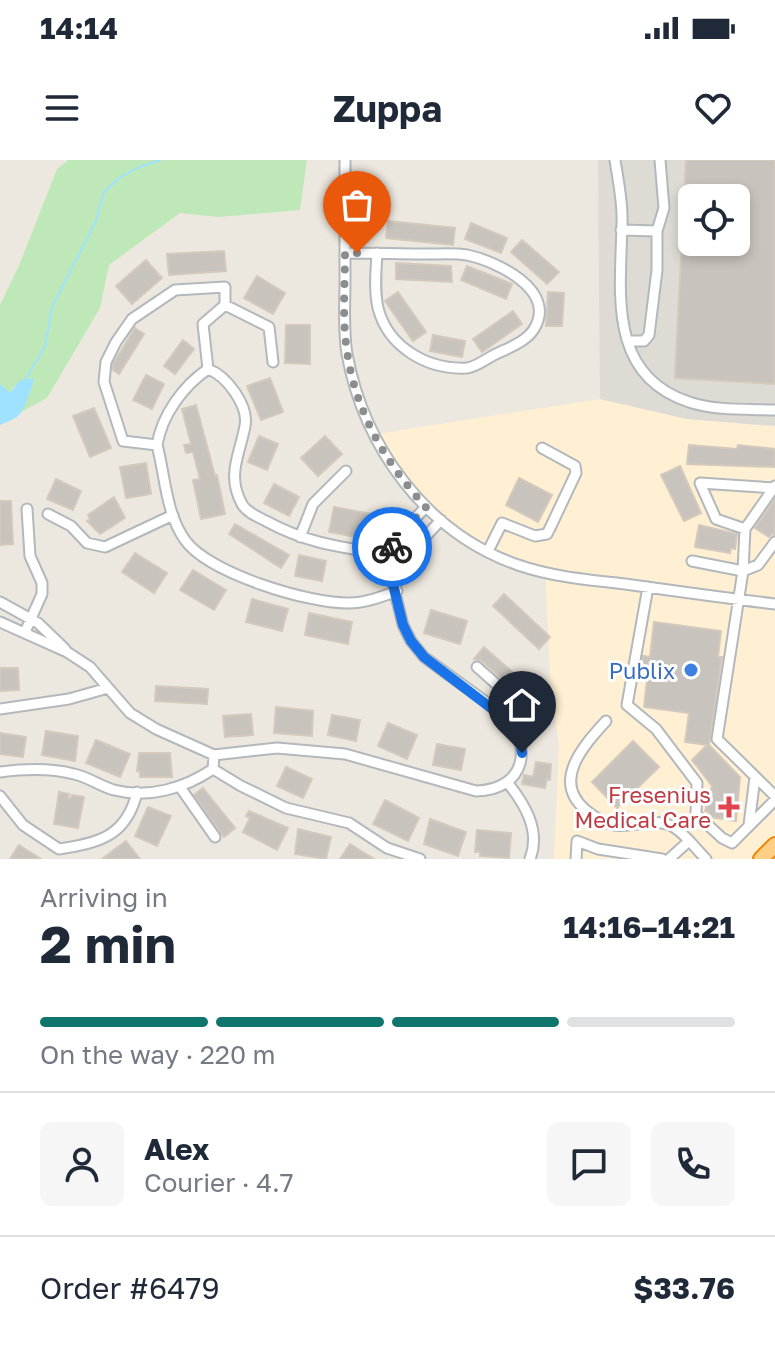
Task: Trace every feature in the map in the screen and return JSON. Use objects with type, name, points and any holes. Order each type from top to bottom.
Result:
[{"type":"highway","points":[[761,859],[775,845]]},
{"type":"street","points":[[345,160],[347,351],[355,387],[380,447],[399,478],[426,507],[460,536],[516,564],[552,575],[775,604]]},
{"type":"street","points":[[615,160],[623,223],[619,291],[622,320],[628,341],[648,379],[675,397],[710,407],[775,410]]},
{"type":"street","points":[[628,341],[644,341],[649,335],[657,270],[657,231],[664,208],[660,160]]},
{"type":"street","points":[[621,230],[657,231]]},
{"type":"street","points":[[345,253],[377,253],[466,255],[506,270],[529,287],[539,305],[535,327],[526,339],[470,368],[442,366],[413,356],[388,333],[378,308],[377,253]]},
{"type":"street","points":[[157,445],[123,441],[104,382],[106,362],[132,319],[175,290],[225,287],[225,305],[203,324],[208,369]]},
{"type":"street","points":[[225,305],[269,327],[273,362]]},
{"type":"street","points":[[208,369],[186,388],[175,403],[159,434],[157,445],[173,515],[185,540],[199,554],[245,581],[322,601],[369,601],[396,588],[417,543],[441,520]]},
{"type":"street","points":[[208,369],[217,372],[235,390],[246,423],[234,459],[234,474],[242,504],[250,512],[300,537],[333,548],[408,558]]},
{"type":"street","points":[[488,551],[502,523],[535,536],[547,534],[576,473],[575,466],[542,448]]},
{"type":"street","points":[[300,537],[313,504],[346,471]]},
{"type":"street","points":[[745,529],[716,519],[700,483],[774,487]]},
{"type":"street","points":[[648,587],[627,705],[656,729],[697,783],[696,814],[732,843],[775,798],[717,739],[743,571],[745,529],[774,487]]},
{"type":"street","points":[[0,622],[67,652],[90,667],[130,713],[156,729],[214,755],[277,748],[345,754],[476,791],[489,790],[507,782],[517,771],[522,753],[517,731],[501,713],[424,657],[411,641],[403,625],[388,564],[389,555],[402,532],[426,507]]},
{"type":"street","points":[[25,632],[42,594],[42,583],[30,556],[27,509]]},
{"type":"street","points":[[48,514],[71,526],[87,543],[105,547],[173,515]]},
{"type":"street","points":[[692,561],[743,571],[758,565],[775,542]]},
{"type":"street","points":[[0,602],[32,619],[54,636],[67,652]]},
{"type":"street","points":[[477,667],[522,707],[525,716],[517,731]]},
{"type":"street","points":[[0,709],[69,699],[108,688]]},
{"type":"street","points":[[606,721],[583,747],[572,771],[572,788],[581,806],[599,820],[615,826],[659,822],[675,828],[706,859]]},
{"type":"street","points":[[213,769],[214,755]]},
{"type":"street","points":[[0,772],[44,770],[75,774],[115,790],[137,792],[180,787],[213,769]]},
{"type":"street","points":[[213,769],[286,808],[349,823],[387,848],[420,859]]},
{"type":"street","points":[[749,826],[755,777]]},
{"type":"street","points":[[507,782],[519,797],[535,833],[535,848],[530,859]]},
{"type":"street","points":[[180,787],[215,837]]},
{"type":"street","points":[[0,796],[23,825],[59,849],[94,844],[124,825],[137,792]]},
{"type":"street","points":[[576,859],[577,841],[613,855],[662,859]]},
{"type":"street","points":[[669,859],[689,841]]},
{"type":"shaded area","points":[[598,160],[775,160],[775,426],[687,419],[600,399]]},
{"type":"shaded area","points":[[600,399],[687,419],[775,426],[775,859],[554,859],[559,746],[550,678],[545,570],[503,554],[469,536],[443,517],[402,477],[376,434]]},
{"type":"green space","points":[[68,160],[307,160],[300,210],[218,217],[180,213],[109,265],[100,308],[47,398],[21,412],[33,385],[14,386],[10,394],[0,384],[0,305],[57,169]]},
{"type":"water","points":[[34,378],[20,413],[0,425],[0,384],[10,393],[19,381]]},
{"type":"building","points":[[686,160],[775,160],[775,384],[675,378],[681,256],[750,256],[750,184],[685,184]]},
{"type":"building","points":[[388,221],[455,228],[453,245],[386,238]]},
{"type":"building","points":[[471,223],[507,238],[501,253],[465,239]]},
{"type":"building","points":[[522,240],[559,272],[547,284],[511,252]]},
{"type":"building","points":[[224,251],[226,271],[169,275],[167,254]]},
{"type":"building","points":[[146,260],[162,278],[132,304],[116,286]]},
{"type":"building","points":[[396,263],[451,266],[452,282],[396,279]]},
{"type":"building","points":[[467,266],[512,284],[506,299],[461,280]]},
{"type":"building","points":[[257,276],[285,293],[273,314],[244,298]]},
{"type":"building","points":[[398,292],[426,332],[413,341],[385,301]]},
{"type":"building","points":[[548,292],[564,293],[562,326],[546,326]]},
{"type":"building","points":[[513,311],[522,324],[482,352],[473,339]]},
{"type":"building","points":[[286,325],[310,325],[310,364],[285,363]]},
{"type":"building","points":[[135,328],[144,334],[119,374],[113,370],[113,364]]},
{"type":"building","points":[[433,335],[465,341],[462,357],[430,351]]},
{"type":"building","points":[[183,340],[194,349],[175,374],[164,366]]},
{"type":"building","points":[[146,375],[164,384],[152,409],[133,400]]},
{"type":"building","points":[[270,378],[283,412],[261,420],[247,386]]},
{"type":"building","points":[[196,405],[225,514],[201,519],[193,480],[200,479],[193,452],[186,453],[184,445],[191,444],[182,409]]},
{"type":"building","points":[[94,408],[111,448],[90,457],[73,416]]},
{"type":"building","points":[[259,436],[278,444],[267,470],[248,462]]},
{"type":"building","points":[[325,436],[342,454],[318,476],[301,458]]},
{"type":"building","points":[[689,445],[775,449],[775,467],[687,464]]},
{"type":"building","points":[[146,463],[151,494],[126,498],[120,467]]},
{"type":"building","points":[[680,466],[701,513],[684,521],[661,475]]},
{"type":"building","points":[[519,478],[552,495],[538,522],[506,505]]},
{"type":"building","points":[[56,479],[81,491],[73,510],[47,499]]},
{"type":"building","points":[[274,484],[299,497],[289,516],[264,503]]},
{"type":"building","points":[[114,497],[125,518],[100,534],[87,521],[90,519],[88,515]]},
{"type":"building","points":[[775,499],[775,535],[769,537],[755,528]]},
{"type":"building","points":[[0,501],[11,501],[13,544],[0,545]]},
{"type":"building","points":[[334,507],[372,514],[367,539],[329,532]]},
{"type":"building","points":[[235,524],[289,555],[281,568],[229,534]]},
{"type":"building","points":[[699,525],[737,534],[735,549],[731,548],[730,553],[695,547]]},
{"type":"building","points":[[135,553],[167,573],[154,593],[122,572]]},
{"type":"building","points":[[299,555],[326,561],[322,581],[295,576]]},
{"type":"building","points":[[193,570],[226,590],[214,610],[180,590]]},
{"type":"building","points":[[504,594],[550,637],[539,649],[493,606]]},
{"type":"building","points":[[252,599],[288,609],[282,631],[246,622]]},
{"type":"building","points":[[431,610],[467,621],[460,644],[424,633]]},
{"type":"building","points":[[309,613],[352,622],[348,644],[305,635]]},
{"type":"building","points":[[654,622],[721,631],[718,657],[722,657],[709,745],[740,777],[736,821],[710,817],[705,811],[712,786],[692,760],[707,745],[685,742],[689,713],[644,707],[648,671],[641,670],[643,656],[650,657]]},
{"type":"building","points":[[484,647],[524,682],[516,691],[482,661],[474,659]]},
{"type":"building","points":[[0,668],[18,668],[19,690],[0,691]]},
{"type":"building","points":[[156,686],[208,689],[207,704],[155,701]]},
{"type":"building","points":[[276,707],[313,711],[312,736],[274,733]]},
{"type":"building","points":[[251,714],[253,735],[225,737],[223,716]]},
{"type":"building","points":[[332,715],[360,720],[356,741],[328,735]]},
{"type":"building","points":[[388,723],[417,735],[407,759],[378,746]]},
{"type":"building","points":[[46,731],[78,736],[75,761],[42,755]]},
{"type":"building","points":[[0,733],[26,737],[23,757],[0,754]]},
{"type":"building","points":[[96,740],[130,754],[120,777],[86,763]]},
{"type":"building","points":[[633,741],[659,767],[617,808],[592,782]]},
{"type":"building","points":[[437,744],[465,749],[461,770],[433,765]]},
{"type":"building","points":[[139,753],[170,753],[172,777],[140,777],[137,771]]},
{"type":"building","points":[[536,762],[551,764],[550,780],[547,779],[545,788],[522,784],[524,775],[533,777]]},
{"type":"building","points":[[286,767],[312,779],[303,798],[277,786]]},
{"type":"building","points":[[203,788],[235,828],[224,837],[194,795]]},
{"type":"building","points":[[59,792],[69,794],[68,798],[72,795],[84,797],[78,828],[54,824]]},
{"type":"building","points":[[385,800],[419,818],[408,841],[373,824]]},
{"type":"building","points":[[148,807],[171,816],[157,846],[135,836]]},
{"type":"building","points":[[249,811],[288,828],[277,850],[243,832],[250,818],[246,816]]},
{"type":"building","points":[[430,819],[466,832],[458,856],[424,844]]},
{"type":"building","points":[[298,829],[331,837],[326,859],[295,854]]},
{"type":"building","points":[[477,830],[511,833],[509,858],[480,856],[480,852],[475,852]]},
{"type":"building","points":[[126,841],[140,859],[102,859]]},
{"type":"building","points":[[350,844],[374,859],[340,859]]},
{"type":"building","points":[[19,845],[41,859],[10,859]]},
{"type":"waterway","points":[[25,380],[45,346],[52,307],[96,221],[104,192],[119,178],[160,160]]},
{"type":"way so far","points":[[357,253],[345,253],[347,351],[355,387],[380,447],[399,478],[426,507],[392,547]]},
{"type":"place","name":"Publix","points":[[691,670]]},
{"type":"place","name":"Fresenius Medical Care","points":[[729,807]]},
{"type":"route","points":[[392,547],[388,564],[403,625],[411,641],[424,657],[512,724],[519,735],[522,753]]}]
